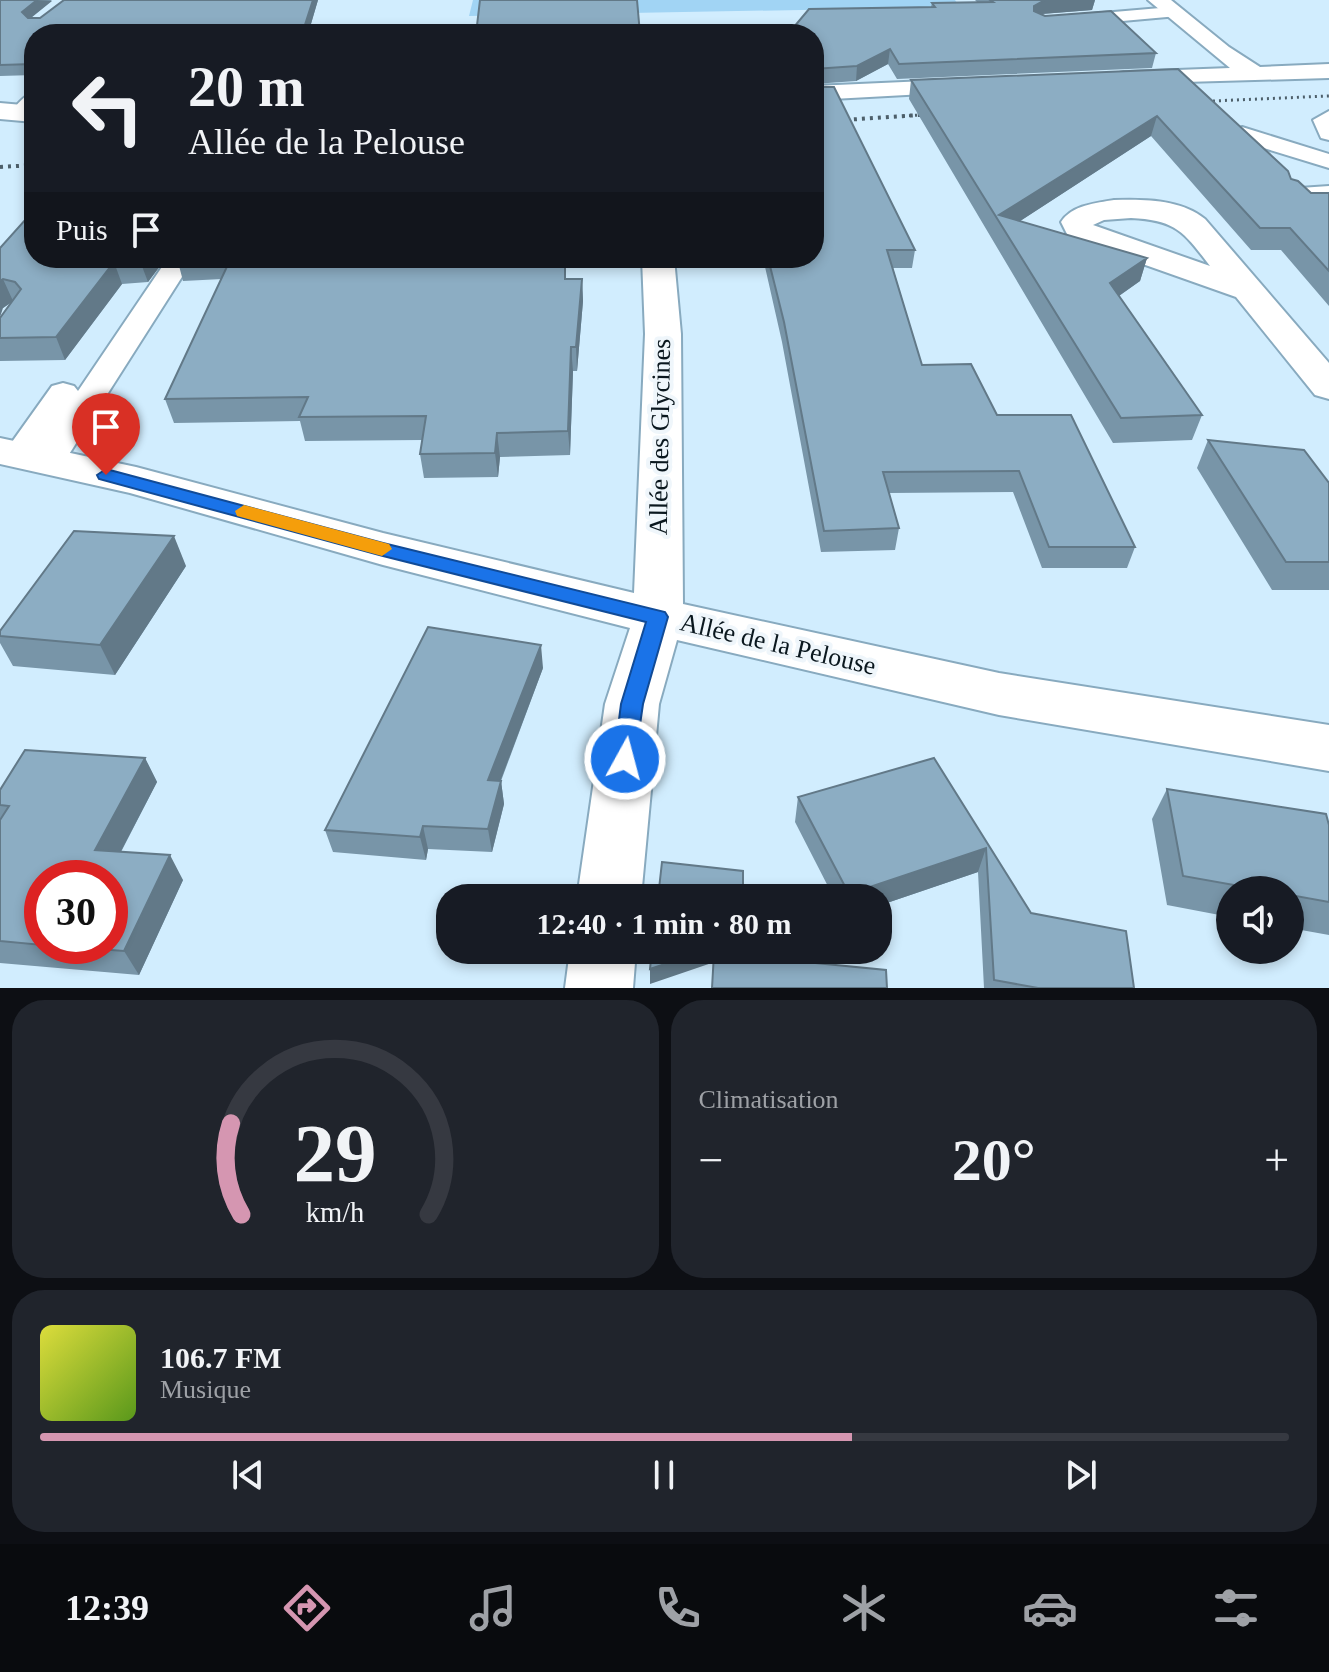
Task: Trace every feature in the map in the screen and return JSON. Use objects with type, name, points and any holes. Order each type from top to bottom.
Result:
[{"type":"street","points":[[1165,6],[1221,52],[1254,73]]},
{"type":"street","points":[[1106,80],[1329,71]]},
{"type":"street","points":[[824,93],[999,84]]},
{"type":"street","name":"Allée des Glycines","points":[[611,884],[632,704],[658,617],[663,334],[659,268]]},
{"type":"street","points":[[1249,290],[1329,387]]},
{"type":"street","name":"Allée de la Pelouse","points":[[22,456],[136,481],[383,549],[658,617],[999,694],[1329,748]]},
{"type":"street","points":[[599,988],[602,964]]},
{"type":"lane","points":[[1053,21],[1165,6]]},
{"type":"lane","points":[[1329,117],[1324,120],[1329,133]]},
{"type":"lane","points":[[1242,134],[1329,161]]},
{"type":"lane","points":[[1294,194],[1329,193]]},
{"type":"lane","points":[[22,456],[152,268]]},
{"type":"lane","points":[[22,456],[173,268]]},
{"type":"shaded area","points":[[473,0],[955,0],[960,7],[469,16]]},
{"type":"building","points":[[0,0],[37,0],[22,12],[28,18],[40,18],[64,0],[313,0],[305,24],[24,24],[24,64],[0,65]]},
{"type":"building","points":[[480,0],[637,0],[639,24],[477,24]]},
{"type":"building","points":[[990,0],[1045,0],[1034,6],[1034,11],[1045,16],[1111,11],[1156,53],[899,64],[890,49],[857,66],[824,68],[824,24],[796,24],[809,9],[935,7],[932,3],[993,2]]},
{"type":"building","points":[[1178,69],[1288,171],[1291,179],[1311,193],[1329,193],[1329,271],[1290,228],[1260,228],[1157,116],[999,215],[1147,258],[1110,283],[1202,415],[1121,418],[911,80]]},
{"type":"building","points":[[824,87],[834,87],[915,250],[887,250],[922,365],[971,364],[997,415],[1071,415],[1135,547],[1049,547],[1019,471],[883,472],[899,528],[824,531],[784,322],[770,268],[824,268]]},
{"type":"building","points":[[24,221],[24,268],[109,268],[56,337],[0,338],[0,318],[21,289],[15,282],[0,281],[0,248]]},
{"type":"building","points":[[226,268],[565,268],[565,279],[582,279],[576,347],[571,347],[568,431],[497,433],[495,453],[420,454],[426,416],[299,417],[308,397],[165,399]]},
{"type":"building","points":[[1208,440],[1304,450],[1329,483],[1329,562],[1286,562]]},
{"type":"building","points":[[74,531],[174,536],[100,645],[0,636],[0,631]]},
{"type":"building","points":[[428,627],[541,645],[488,780],[501,781],[488,829],[423,826],[420,837],[325,830]]},
{"type":"building","points":[[25,750],[145,758],[95,850],[170,855],[128,943],[128,860],[24,860],[24,943],[0,941],[0,820],[9,806],[0,805],[0,790]]},
{"type":"building","points":[[934,758],[1031,913],[1126,931],[1134,988],[1038,988],[994,980],[986,848],[879,884],[844,884],[798,797]]},
{"type":"building","points":[[1167,789],[1326,814],[1329,825],[1329,902],[1304,898],[1304,876],[1216,876],[1216,882],[1183,876]]},
{"type":"building","points":[[662,862],[743,871],[743,884],[660,884]]},
{"type":"building","points":[[713,964],[825,964],[886,970],[887,988],[712,988]]},
{"type":"railway","points":[[1189,102],[1329,96]]},
{"type":"railway","points":[[908,116],[934,114]]},
{"type":"railway","points":[[908,116],[941,114]]},
{"type":"railway","points":[[903,116],[908,116]]},
{"type":"railway","points":[[824,121],[908,116]]},
{"type":"railway","points":[[0,167],[24,166]]},
{"type":"slow traffic","points":[[244,511],[382,549]]},
{"type":"route","points":[[106,475],[383,549],[658,617],[632,704],[625,759]]}]
